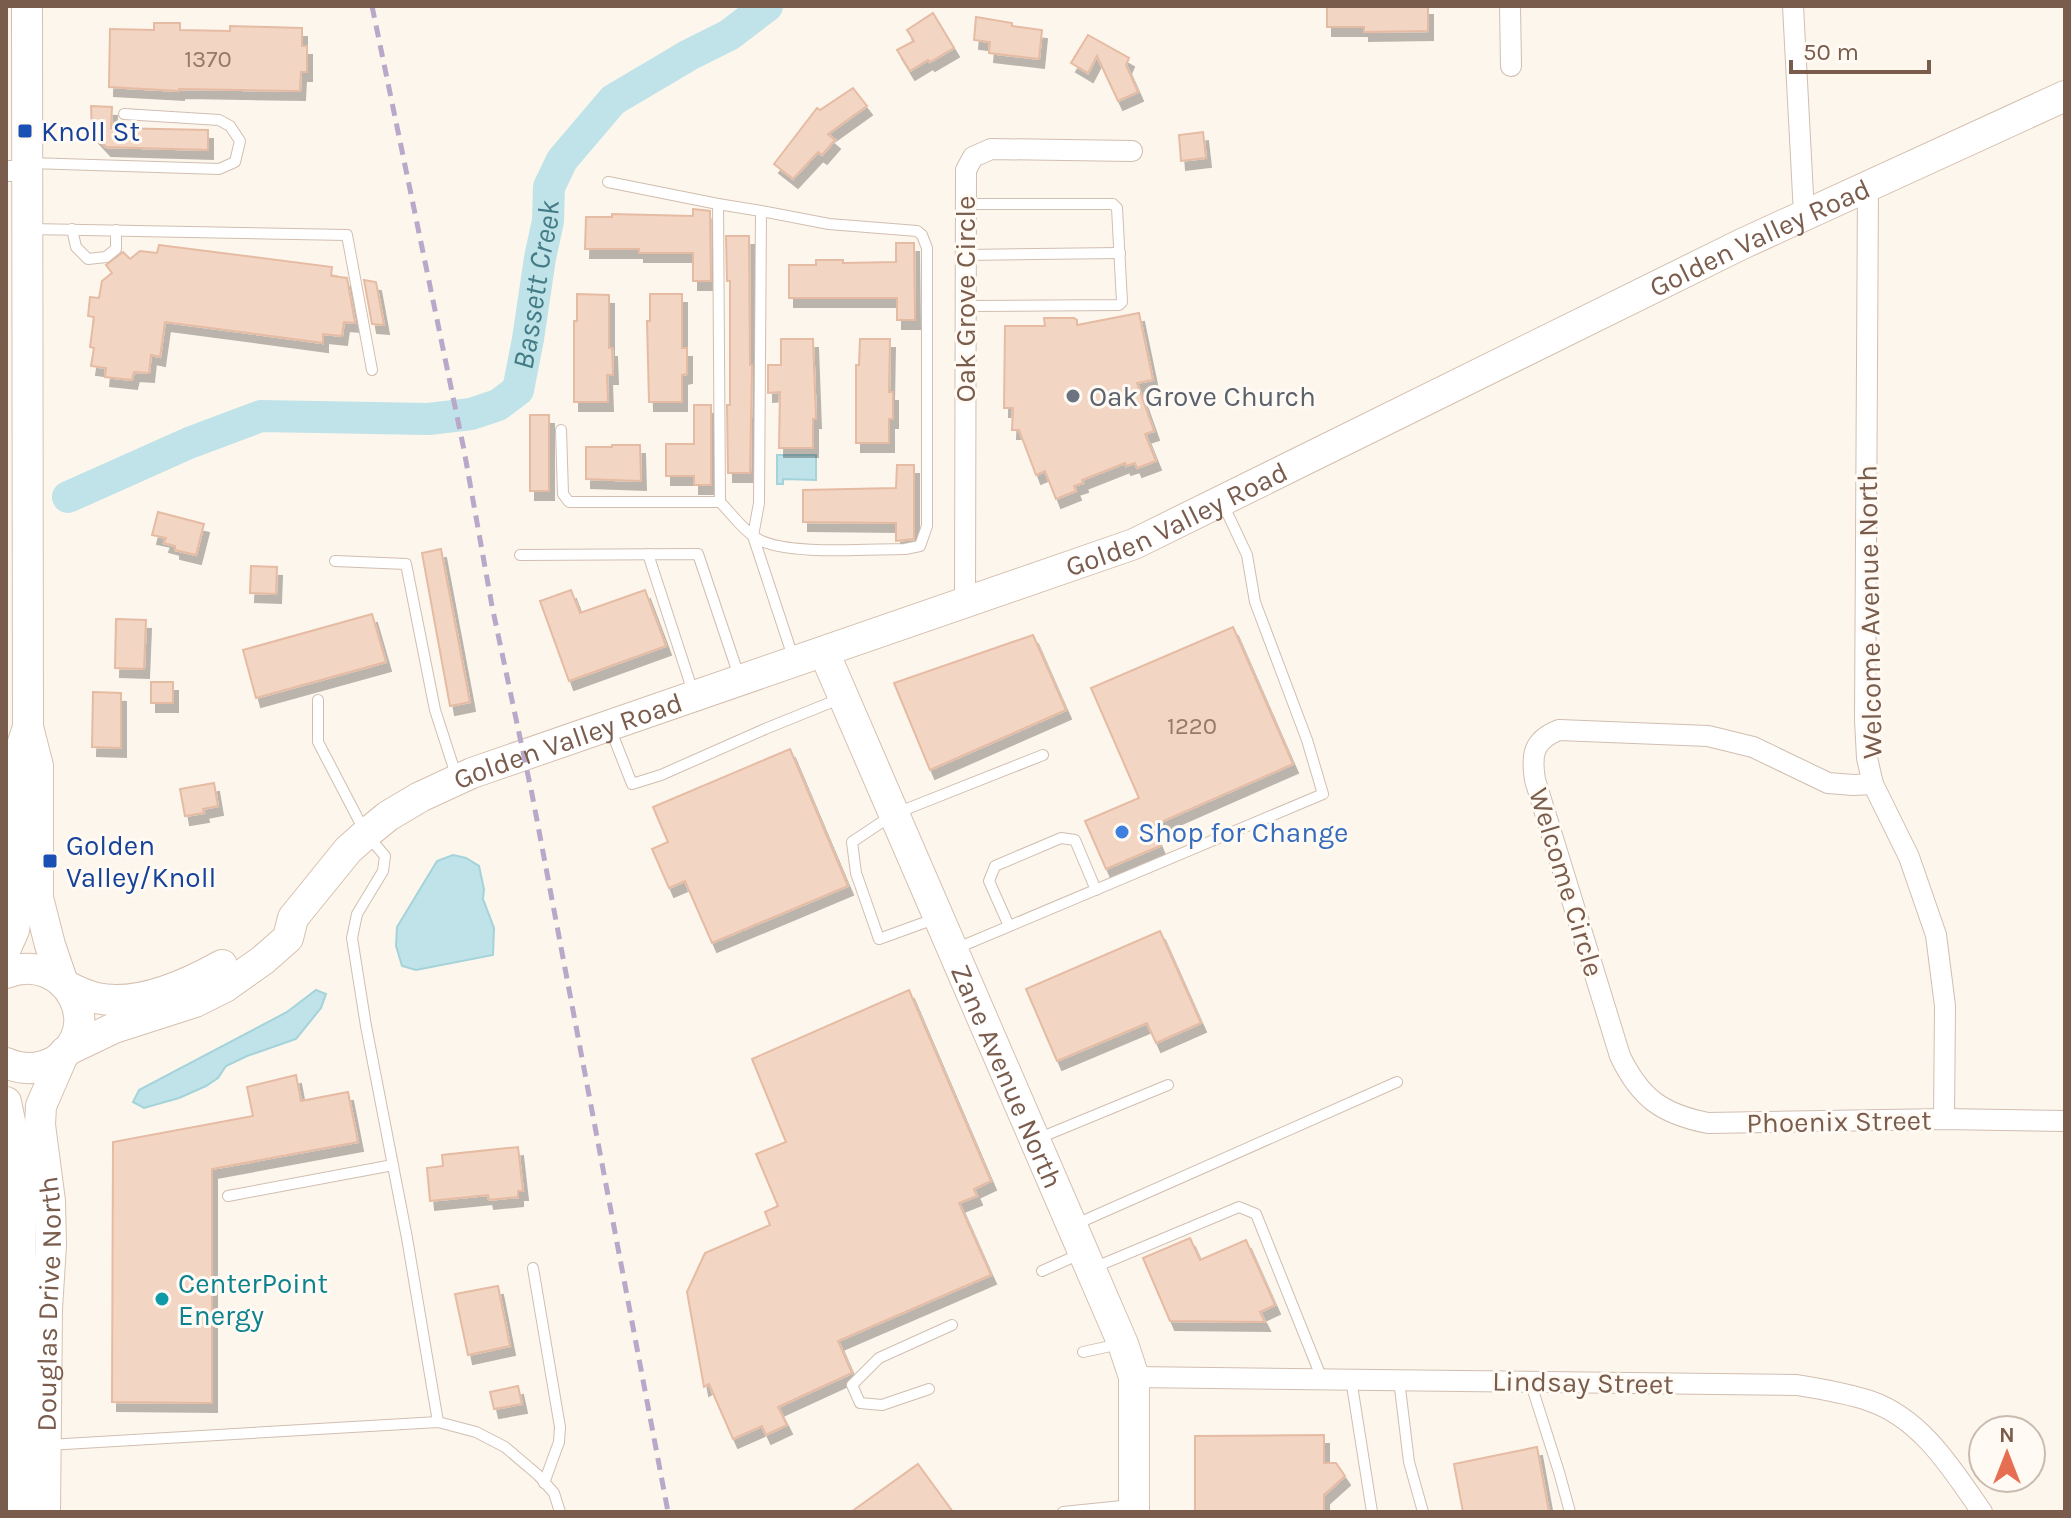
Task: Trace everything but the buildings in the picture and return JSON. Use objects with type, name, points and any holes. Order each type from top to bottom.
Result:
[{"type":"street","points":[[6,948],[14,930],[16,915],[15,767],[28,229],[20,168],[27,6]]},
{"type":"street","points":[[1510,6],[1511,66]]},
{"type":"street","points":[[1793,6],[1804,214]]},
{"type":"street","name":"Golden Valley Road","points":[[6,1063],[25,1069],[37,1068],[114,1028],[195,1002],[225,987],[288,938],[293,918],[348,850],[388,816],[420,797],[457,780],[609,726],[1134,544],[1804,214],[2065,96]]},
{"type":"street","name":"Oak Grove Circle","points":[[965,602],[966,170],[973,157],[991,149],[1132,151]]},
{"type":"street","name":"Welcome Avenue North","points":[[1868,186],[1867,758],[1873,784],[1909,857],[1936,935],[1945,1006],[1944,1119]]},
{"type":"street","name":"Zane Avenue North","points":[[824,652],[1123,1344],[1134,1377],[1134,1508]]},
{"type":"street","points":[[17,728],[38,766],[38,898],[50,945],[65,984]]},
{"type":"street","name":"Welcome Circle","points":[[1630,1077],[1620,1056],[1535,780],[1532,761],[1537,744],[1548,734],[1559,730],[1708,736],[1753,747],[1828,783],[1873,784]]},
{"type":"street","name":"Golden Valley Road","points":[[6,973],[34,968],[52,974],[65,984],[96,998],[157,993],[194,981],[218,968],[273,924],[293,918]]},
{"type":"street","name":"Douglas Drive North","points":[[19,1512],[24,1447],[47,1309],[51,1245],[41,1106],[78,1023],[76,1003],[65,984]]},
{"type":"street","name":"Phoenix Street","points":[[1630,1077],[1645,1095],[1663,1109],[1684,1119],[1708,1123],[1944,1119],[2065,1121]]},
{"type":"street","name":"Douglas Drive North","points":[[6,1102],[18,1159],[21,1196],[24,1447],[45,1512]]},
{"type":"street","name":"Lindsay Street","points":[[1134,1377],[1797,1385],[1836,1391],[1873,1402],[1908,1422],[1936,1447],[1982,1512]]},
{"type":"lane","points":[[20,168],[219,169],[235,162],[240,141],[230,126],[219,120],[124,114]]},
{"type":"lane","points":[[608,182],[829,224],[903,229],[922,235],[927,248],[927,526],[920,546],[905,549],[791,549],[768,544],[753,536],[720,502],[718,204]]},
{"type":"lane","points":[[965,306],[1119,305],[1122,302],[1117,208],[1113,204],[966,204]]},
{"type":"lane","points":[[761,211],[759,503],[753,536],[795,662]]},
{"type":"lane","points":[[28,229],[347,235],[372,370]]},
{"type":"lane","points":[[72,229],[76,247],[88,259],[106,257],[116,249],[116,230]]},
{"type":"lane","points":[[965,255],[1120,253]]},
{"type":"lane","points":[[561,430],[563,494],[569,502],[720,502]]},
{"type":"lane","points":[[953,950],[1323,794],[1307,740],[1255,602],[1247,555],[1222,502]]},
{"type":"lane","points":[[648,554],[695,697]]},
{"type":"lane","points":[[520,555],[698,554],[741,681]]},
{"type":"lane","points":[[335,561],[406,564],[435,710],[457,780]]},
{"type":"lane","points":[[609,726],[632,784],[661,775],[844,697]]},
{"type":"lane","points":[[318,700],[318,742],[366,834],[385,856],[383,871],[357,914],[352,938],[438,1422]]},
{"type":"lane","points":[[939,917],[879,939],[856,873],[852,842],[894,814],[1043,755]]},
{"type":"lane","points":[[1009,926],[989,881],[995,866],[1061,838],[1075,840],[1096,890]]},
{"type":"lane","points":[[1042,1271],[1397,1082]]},
{"type":"lane","points":[[1035,1139],[1168,1085]]},
{"type":"lane","points":[[228,1196],[393,1165]]},
{"type":"lane","points":[[1082,1249],[1239,1207],[1256,1214],[1322,1379]]},
{"type":"lane","points":[[533,1268],[560,1427],[559,1442],[544,1483]]},
{"type":"lane","points":[[929,1389],[882,1405],[860,1403],[852,1385],[879,1358],[952,1325]]},
{"type":"lane","points":[[1083,1352],[1123,1344]]},
{"type":"lane","points":[[1351,1379],[1372,1512]]},
{"type":"lane","points":[[1399,1380],[1409,1462],[1423,1512]]},
{"type":"lane","points":[[1530,1381],[1570,1512]]},
{"type":"lane","points":[[24,1447],[438,1422],[476,1432],[505,1447],[554,1493],[560,1512]]},
{"type":"lane","points":[[1063,1512],[1134,1508]]},
{"type":"water","points":[[777,455],[816,455],[816,480],[783,479],[783,484],[777,484]]},
{"type":"water","points":[[453,855],[479,866],[483,899],[494,928],[493,955],[416,970],[402,966],[396,946],[397,927],[437,861]]},
{"type":"water","points":[[316,990],[326,994],[321,1008],[296,1039],[226,1066],[218,1078],[179,1098],[144,1108],[133,1102],[139,1090],[287,1012]]},
{"type":"waterway","name":"Bassett Creek","points":[[68,497],[189,443],[261,416],[428,419],[471,414],[498,405],[518,390],[548,221],[549,187],[562,160],[613,100],[729,35],[767,6]]},
{"type":"railway","points":[[372,6],[532,794],[668,1512]]},
{"type":"place","name":"Knoll St","points":[[25,131]]},
{"type":"place","name":"Oak Grove Church","points":[[1073,396]]},
{"type":"place","name":"Shop for Change","points":[[1122,832]]},
{"type":"place","name":"Golden Valley/Knoll","points":[[50,861]]},
{"type":"place","name":"CenterPoint Energy","points":[[162,1299]]}]
